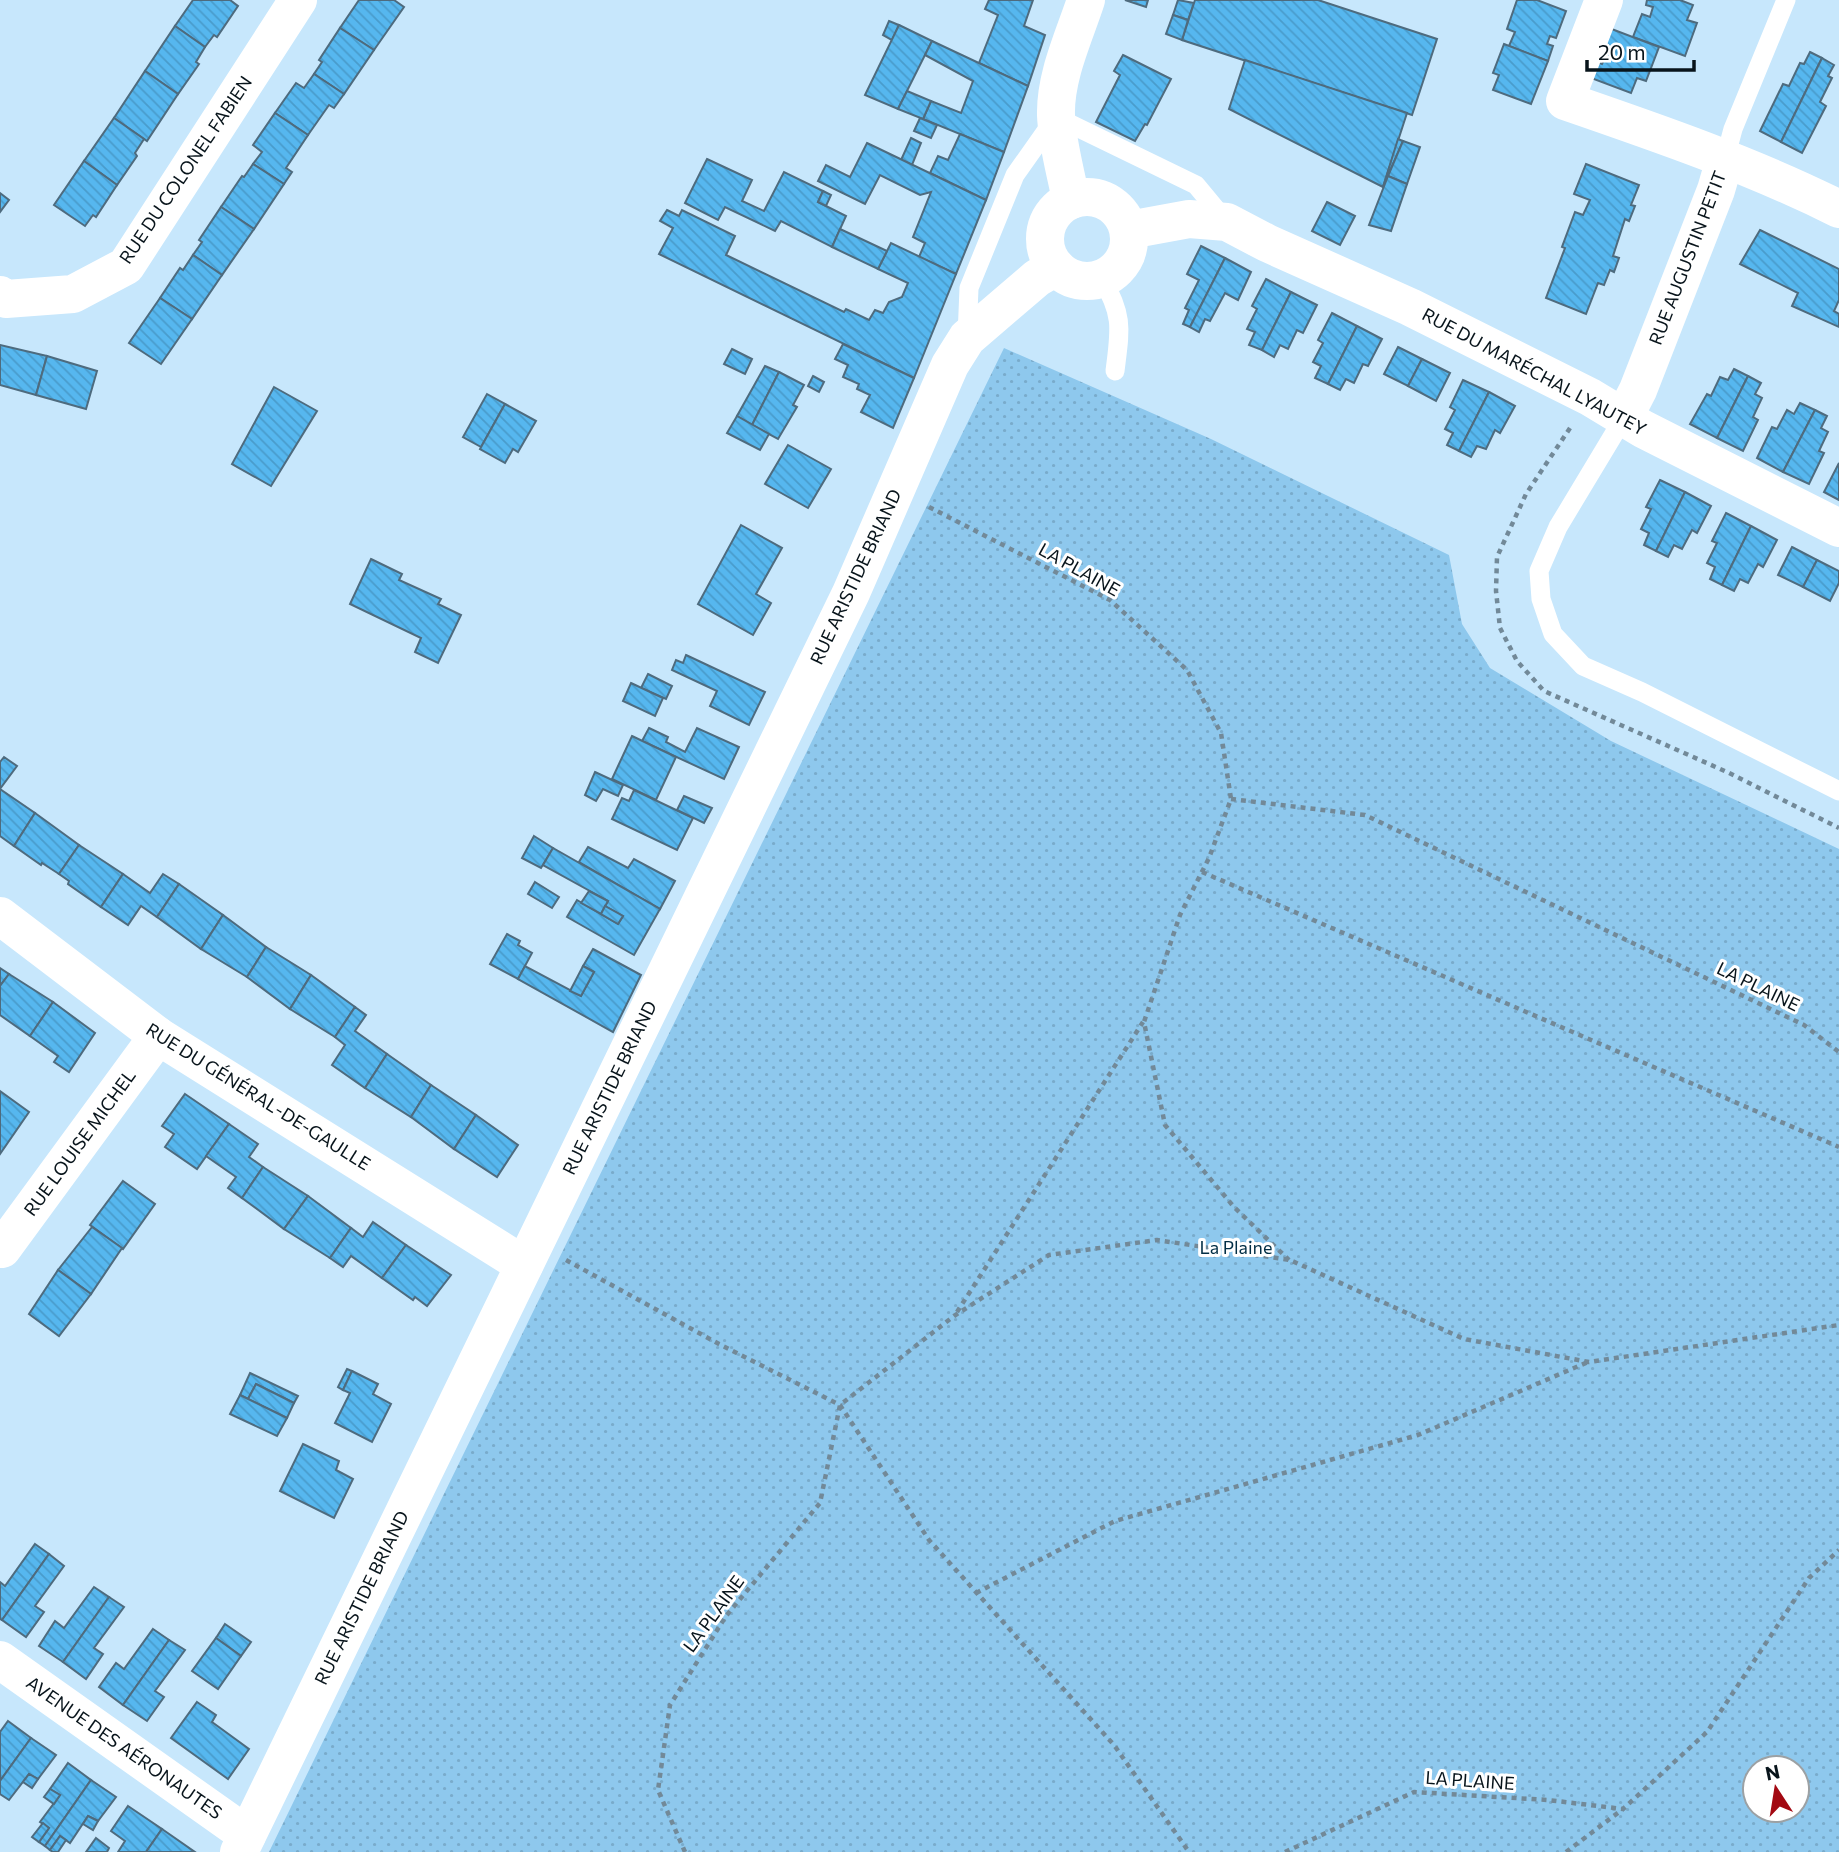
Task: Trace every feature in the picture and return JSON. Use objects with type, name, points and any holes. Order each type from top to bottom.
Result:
[{"type":"street","name":"RUE DU COLONEL FABIEN","points":[[0,295],[6,299],[73,294],[126,266],[298,0]]},
{"type":"street","name":"RUE ARISTIDE BRIAND","points":[[1072,200],[1056,117],[1061,75],[1086,0]]},
{"type":"street","name":"RUE AUGUSTIN PETIT","points":[[1604,0],[1565,101],[1725,159],[1712,202],[1638,390],[1623,419]]},
{"type":"street","points":[[1725,159],[1793,186],[1839,209]]},
{"type":"street","points":[[1084,197],[1098,198],[1110,203],[1120,212],[1129,230],[1128,250],[1123,262],[1115,272],[1088,282],[1073,280],[1056,267],[1046,247],[1045,233],[1050,219],[1059,208],[1084,197]]},
{"type":"street","name":"RUE DU MARÉCHAL LYAUTEY","points":[[1129,230],[1189,219],[1227,222],[1267,243],[1410,307],[1590,397],[1623,419],[1839,528]]},
{"type":"street","name":"RUE ARISTIDE BRIAND","points":[[243,1844],[851,593],[950,365],[967,338],[1037,278],[1056,267]]},
{"type":"street","name":"RUE DU GÉNÉRAL-DE-GAULLE","points":[[0,916],[158,1036],[529,1254]]},
{"type":"street","name":"RUE LOUISE MICHEL","points":[[2,1249],[158,1036]]},
{"type":"street","name":"AVENUE DES AÉRONAUTES","points":[[0,1660],[243,1844]]},
{"type":"lane","points":[[1725,159],[1733,129],[1786,0]]},
{"type":"lane","name":"RUE DU MARÉCHAL LYAUTEY","points":[[1056,117],[1196,185],[1227,222]]},
{"type":"lane","name":"RUE ARISTIDE BRIAND","points":[[967,338],[970,288],[1015,175],[1056,117]]},
{"type":"lane","points":[[1102,279],[1114,300],[1119,317],[1115,371]]},
{"type":"lane","points":[[1623,419],[1558,527],[1539,571],[1541,599],[1553,634],[1583,666],[1642,692],[1839,791]]},
{"type":"path","points":[[1590,397],[1526,494],[1497,557],[1496,592],[1500,628],[1517,661],[1544,691],[1727,772],[1839,828]]},
{"type":"path","name":"LA PLAINE","points":[[895,493],[927,506],[1110,600],[1187,670],[1221,733],[1231,799],[1365,815],[1804,1025],[1839,1052]]},
{"type":"path","points":[[954,1316],[1144,1022],[1180,915],[1202,872],[1231,799]]},
{"type":"path","points":[[1202,872],[1839,1147]]},
{"type":"path","points":[[1144,1022],[1164,1125],[1234,1207],[1290,1260]]},
{"type":"path","points":[[839,1405],[954,1316],[1049,1255],[1157,1240],[1290,1260],[1464,1339],[1589,1362]]},
{"type":"path","points":[[529,1254],[719,1344],[839,1405],[929,1540],[1114,1745],[1189,1852]]},
{"type":"path","points":[[976,1593],[1115,1521],[1418,1435],[1589,1362],[1839,1325]]},
{"type":"path","name":"LA PLAINE","points":[[685,1852],[658,1790],[670,1705],[726,1616],[820,1503],[839,1405]]},
{"type":"path","points":[[1566,1852],[1623,1809],[1707,1732],[1809,1578],[1839,1550]]},
{"type":"path","name":"LA PLAINE","points":[[1285,1852],[1414,1792],[1548,1800],[1623,1809]]},
{"type":"green space","name":"La Plaine","points":[[1004,348],[1211,439],[1449,555],[1462,624],[1490,668],[1611,741],[1839,849],[1839,1852],[269,1852]]},
{"type":"building","points":[[193,0],[230,0],[238,6],[217,37],[214,35],[205,47],[175,26]]},
{"type":"building","points":[[359,0],[394,0],[404,7],[374,50],[340,28]]},
{"type":"building","points":[[989,0],[1033,0],[1024,26],[1045,35],[1028,86],[979,63],[998,15],[985,9]]},
{"type":"building","points":[[1125,0],[1148,0],[1146,7]]},
{"type":"building","points":[[1178,0],[1194,3],[1188,20],[1173,15]]},
{"type":"building","points":[[1195,0],[1318,0],[1437,39],[1412,115],[1182,40]]},
{"type":"building","points":[[1517,0],[1537,0],[1566,11],[1556,38],[1550,36],[1547,44],[1553,46],[1548,61],[1509,46],[1515,32],[1507,29]]},
{"type":"building","points":[[1647,0],[1680,0],[1693,5],[1687,20],[1697,23],[1685,56],[1633,37],[1642,14],[1650,17],[1653,7],[1646,5]]},
{"type":"building","points":[[1173,15],[1188,20],[1182,40],[1166,34]]},
{"type":"building","points":[[889,21],[899,25],[892,40],[883,35]]},
{"type":"building","points":[[899,25],[932,41],[898,109],[865,95]]},
{"type":"building","points":[[175,26],[205,47],[196,62],[199,64],[178,94],[145,71]]},
{"type":"building","points":[[340,28],[374,50],[344,94],[314,74],[322,62],[319,60]]},
{"type":"building","points":[[1609,28],[1659,47],[1646,81],[1637,78],[1631,93],[1591,78],[1597,62],[1602,64],[1606,56],[1600,54]]},
{"type":"building","points":[[932,41],[1028,86],[1004,152],[923,119],[931,101],[961,113],[973,81],[925,55]]},
{"type":"building","points":[[1504,44],[1548,61],[1531,104],[1493,90],[1499,75],[1493,73]]},
{"type":"building","points":[[1810,52],[1822,58],[1781,142],[1760,131],[1783,84],[1789,86],[1800,63],[1804,64]]},
{"type":"building","points":[[1123,55],[1171,79],[1147,125],[1145,124],[1135,141],[1096,122],[1120,75],[1114,71]]},
{"type":"building","points":[[1822,58],[1834,65],[1828,76],[1832,78],[1820,102],[1826,106],[1802,153],[1781,142]]},
{"type":"building","points":[[1245,60],[1407,113],[1383,187],[1229,109]]},
{"type":"building","points":[[145,71],[178,94],[147,141],[114,118]]},
{"type":"building","points":[[314,74],[344,94],[334,108],[329,105],[308,135],[275,113],[296,83],[304,88]]},
{"type":"building","points":[[907,91],[931,101],[923,119],[898,109]]},
{"type":"building","points":[[275,113],[308,135],[286,168],[292,172],[284,184],[253,164],[262,152],[253,145]]},
{"type":"building","points":[[114,118],[144,139],[135,153],[137,156],[117,185],[84,161]]},
{"type":"building","points":[[920,118],[937,125],[931,138],[914,131]]},
{"type":"building","points":[[960,134],[1004,152],[986,200],[930,173],[938,156],[948,160]]},
{"type":"building","points":[[911,138],[921,143],[912,165],[901,160]]},
{"type":"building","points":[[1398,139],[1403,141],[1383,187]]},
{"type":"building","points":[[1403,141],[1420,147],[1407,184],[1388,176]]},
{"type":"building","points":[[867,143],[986,200],[956,274],[919,257],[925,243],[913,237],[931,192],[920,195],[880,175],[865,204],[818,181],[826,165],[850,177]]},
{"type":"building","points":[[707,159],[752,180],[742,201],[764,211],[784,172],[823,191],[818,202],[846,216],[832,247],[781,221],[775,231],[725,207],[718,220],[685,203]]},
{"type":"building","points":[[84,161],[117,185],[96,217],[93,215],[85,226],[54,205]]},
{"type":"building","points":[[253,164],[284,184],[254,229],[221,207]]},
{"type":"building","points":[[1586,164],[1639,185],[1631,205],[1635,206],[1629,221],[1625,219],[1613,256],[1619,258],[1614,272],[1610,270],[1604,285],[1598,283],[1586,314],[1546,298],[1575,212],[1583,215],[1590,200],[1574,194]]},
{"type":"building","points":[[1388,176],[1407,184],[1391,231],[1369,225]]},
{"type":"building","points":[[823,191],[831,195],[826,206],[818,202]]},
{"type":"building","points":[[0,193],[9,200],[0,212]]},
{"type":"building","points":[[1327,202],[1355,216],[1340,245],[1312,231]]},
{"type":"building","points":[[221,207],[254,229],[222,275],[193,255],[202,242],[199,240]]},
{"type":"building","points":[[667,210],[679,216],[682,210],[735,236],[726,255],[844,312],[846,309],[869,320],[875,310],[883,313],[889,302],[902,297],[908,283],[878,269],[891,243],[956,274],[914,378],[659,254],[673,228],[660,221]]},
{"type":"building","points":[[840,229],[887,251],[878,269],[832,247]]},
{"type":"building","points":[[1760,230],[1839,269],[1839,300],[1834,311],[1839,314],[1839,327],[1792,306],[1798,293],[1740,264]]},
{"type":"building","points":[[1201,246],[1225,258],[1190,327],[1183,324],[1189,310],[1185,308],[1199,280],[1187,274]]},
{"type":"building","points":[[193,255],[222,275],[192,319],[160,298],[180,268],[183,270]]},
{"type":"building","points":[[1225,258],[1251,272],[1238,300],[1225,293],[1210,321],[1205,319],[1199,332],[1190,327]]},
{"type":"building","points":[[1266,279],[1291,292],[1262,350],[1249,345],[1255,332],[1247,329],[1257,309],[1252,306]]},
{"type":"building","points":[[1291,292],[1317,305],[1303,333],[1297,330],[1288,349],[1280,345],[1274,357],[1262,350]]},
{"type":"building","points":[[160,298],[192,319],[161,364],[129,343]]},
{"type":"building","points":[[1332,313],[1357,326],[1328,384],[1315,378],[1321,366],[1313,362],[1323,343],[1318,340]]},
{"type":"building","points":[[1357,326],[1382,339],[1368,366],[1363,364],[1354,383],[1346,379],[1340,390],[1328,384]]},
{"type":"building","points":[[843,344],[914,378],[893,428],[861,412],[870,395],[857,389],[859,384],[843,377],[848,365],[835,359]]},
{"type":"building","points":[[0,345],[47,356],[36,395],[0,385]]},
{"type":"building","points":[[1398,347],[1422,359],[1408,386],[1384,374]]},
{"type":"building","points":[[732,349],[752,359],[745,374],[724,364]]},
{"type":"building","points":[[47,356],[97,371],[86,409],[36,395]]},
{"type":"building","points":[[1422,359],[1450,373],[1436,401],[1408,386]]},
{"type":"building","points":[[765,366],[779,372],[752,425],[737,416]]},
{"type":"building","points":[[1734,369],[1748,376],[1717,438],[1690,424],[1707,394],[1711,396],[1720,377],[1728,380]]},
{"type":"building","points":[[779,372],[804,385],[793,405],[797,407],[778,439],[752,425]]},
{"type":"building","points":[[813,376],[824,382],[819,392],[808,386]]},
{"type":"building","points":[[1748,376],[1761,383],[1755,394],[1762,398],[1753,417],[1758,420],[1743,451],[1717,438]]},
{"type":"building","points":[[1463,380],[1489,392],[1459,451],[1447,445],[1453,433],[1445,429],[1455,410],[1450,407]]},
{"type":"building","points":[[274,387],[317,411],[271,486],[232,464]]},
{"type":"building","points":[[1489,392],[1515,406],[1500,433],[1495,430],[1486,449],[1477,446],[1471,457],[1459,451]]},
{"type":"building","points":[[487,394],[505,404],[481,447],[463,437]]},
{"type":"building","points":[[1800,403],[1815,410],[1783,472],[1757,458],[1772,427],[1777,429],[1787,410],[1794,414]]},
{"type":"building","points":[[505,404],[536,421],[518,452],[513,449],[505,463],[480,449]]},
{"type":"building","points":[[1815,410],[1827,416],[1821,428],[1828,432],[1819,451],[1824,453],[1809,484],[1783,472]]},
{"type":"building","points":[[737,416],[769,434],[760,450],[727,433]]},
{"type":"building","points":[[788,445],[831,469],[808,508],[765,484]]},
{"type":"building","points":[[1839,463],[1839,500],[1824,492]]},
{"type":"building","points":[[1660,480],[1685,492],[1656,551],[1644,545],[1649,533],[1641,529],[1651,509],[1646,507]]},
{"type":"building","points":[[1685,492],[1711,506],[1697,533],[1692,530],[1682,549],[1674,545],[1668,557],[1656,551]]},
{"type":"building","points":[[1726,513],[1751,526],[1722,585],[1710,579],[1715,567],[1707,563],[1717,543],[1712,541]]},
{"type":"building","points":[[741,525],[782,548],[756,594],[771,603],[753,635],[698,604]]},
{"type":"building","points":[[1751,526],[1777,540],[1763,567],[1758,564],[1748,583],[1740,579],[1734,591],[1722,585]]},
{"type":"building","points":[[1792,547],[1817,560],[1803,587],[1778,575]]},
{"type":"building","points":[[371,559],[402,574],[399,580],[441,599],[438,604],[461,615],[438,663],[415,652],[421,638],[350,604]]},
{"type":"building","points":[[1817,560],[1839,571],[1839,583],[1830,601],[1803,587]]},
{"type":"building","points":[[686,655],[765,692],[749,725],[710,706],[717,691],[672,670],[676,660],[683,663]]},
{"type":"building","points":[[648,674],[672,686],[666,699],[641,688]]},
{"type":"building","points":[[631,683],[663,698],[655,716],[623,701]]},
{"type":"building","points":[[649,728],[668,737],[666,742],[685,752],[697,728],[739,747],[724,779],[642,741]]},
{"type":"building","points":[[632,736],[676,757],[656,800],[612,779]]},
{"type":"building","points":[[4,757],[17,766],[0,789],[0,762]]},
{"type":"building","points":[[595,772],[623,785],[618,796],[603,789],[596,801],[585,795]]},
{"type":"building","points":[[0,789],[35,813],[14,846],[0,836]]},
{"type":"building","points":[[634,790],[693,818],[677,850],[612,819],[622,798],[629,801]]},
{"type":"building","points":[[684,796],[712,808],[704,823],[677,810]]},
{"type":"building","points":[[35,813],[79,845],[59,874],[14,846]]},
{"type":"building","points":[[534,836],[553,848],[541,868],[522,858]]},
{"type":"building","points":[[79,845],[123,874],[101,907],[68,884],[69,881],[59,874]]},
{"type":"building","points":[[588,847],[628,868],[634,859],[675,881],[660,909],[579,862]]},
{"type":"building","points":[[553,848],[660,909],[634,955],[567,917],[577,900],[618,924],[623,916],[605,906],[608,901],[543,865]]},
{"type":"building","points":[[123,874],[150,893],[163,874],[179,884],[157,917],[141,906],[128,925],[101,907]]},
{"type":"building","points":[[535,882],[559,897],[552,908],[528,894]]},
{"type":"building","points":[[179,884],[223,915],[201,949],[157,917]]},
{"type":"building","points":[[589,891],[608,901],[601,914],[581,903]]},
{"type":"building","points":[[605,906],[623,916],[618,924],[601,914]]},
{"type":"building","points":[[223,915],[266,947],[247,977],[201,949]]},
{"type":"building","points":[[507,934],[520,941],[518,945],[532,953],[518,979],[490,964]]},
{"type":"building","points":[[266,947],[311,975],[290,1009],[247,977]]},
{"type":"building","points":[[593,949],[641,975],[613,1032],[518,979],[525,966],[581,996],[594,972],[583,966]]},
{"type":"building","points":[[583,966],[594,972],[581,996],[570,991]]},
{"type":"building","points":[[0,968],[9,974],[0,986]]},
{"type":"building","points":[[9,974],[53,1002],[30,1036],[0,1015],[0,986]]},
{"type":"building","points":[[311,975],[355,1007],[335,1037],[290,1009]]},
{"type":"building","points":[[53,1002],[95,1033],[69,1072],[54,1062],[58,1056],[30,1036]]},
{"type":"building","points":[[355,1007],[366,1015],[355,1031],[387,1054],[365,1088],[332,1065],[345,1045],[335,1037]]},
{"type":"building","points":[[387,1054],[431,1085],[411,1117],[365,1088]]},
{"type":"building","points":[[431,1085],[476,1115],[454,1149],[411,1117]]},
{"type":"building","points":[[0,1091],[29,1112],[0,1154]]},
{"type":"building","points":[[185,1094],[229,1124],[197,1169],[165,1147],[174,1134],[162,1126]]},
{"type":"building","points":[[476,1115],[518,1145],[497,1177],[454,1149]]},
{"type":"building","points":[[229,1124],[258,1144],[249,1157],[263,1167],[242,1198],[228,1188],[236,1177],[206,1156]]},
{"type":"building","points":[[263,1167],[308,1196],[284,1229],[242,1198]]},
{"type":"building","points":[[123,1181],[155,1204],[123,1249],[90,1225]]},
{"type":"building","points":[[308,1196],[351,1228],[330,1258],[284,1229]]},
{"type":"building","points":[[373,1222],[406,1245],[382,1278],[351,1256],[343,1267],[330,1258],[351,1228],[363,1237]]},
{"type":"building","points":[[92,1227],[122,1248],[91,1294],[58,1270]]},
{"type":"building","points":[[406,1245],[451,1275],[427,1306],[415,1297],[413,1300],[382,1278]]},
{"type":"building","points":[[58,1270],[91,1294],[59,1336],[29,1314]]},
{"type":"building","points":[[347,1369],[352,1371],[343,1390],[338,1387]]},
{"type":"building","points":[[352,1371],[378,1384],[373,1394],[391,1404],[372,1442],[335,1423],[350,1393],[343,1390]]},
{"type":"building","points":[[250,1373],[298,1396],[294,1403],[256,1384],[248,1399],[240,1395]]},
{"type":"building","points":[[256,1384],[294,1403],[287,1418],[248,1399]]},
{"type":"building","points":[[240,1395],[287,1418],[277,1436],[230,1414]]},
{"type":"building","points":[[303,1444],[339,1461],[336,1470],[353,1479],[334,1518],[280,1491]]},
{"type":"building","points":[[35,1544],[49,1554],[2,1620],[0,1582],[5,1586]]},
{"type":"building","points":[[49,1554],[64,1566],[35,1606],[44,1612],[26,1637],[2,1620]]},
{"type":"building","points":[[94,1587],[109,1597],[63,1662],[39,1646],[55,1621],[64,1628]]},
{"type":"building","points":[[109,1597],[124,1607],[94,1648],[103,1654],[86,1679],[63,1662]]},
{"type":"building","points":[[225,1624],[251,1642],[241,1656],[216,1638]]},
{"type":"building","points":[[153,1629],[169,1640],[123,1705],[99,1687],[116,1663],[124,1669]]},
{"type":"building","points":[[216,1638],[241,1656],[218,1689],[192,1671]]},
{"type":"building","points":[[169,1640],[185,1650],[155,1691],[164,1697],[147,1721],[123,1705]]},
{"type":"building","points":[[197,1702],[216,1715],[212,1722],[249,1749],[228,1779],[171,1738]]},
{"type":"building","points":[[8,1721],[31,1738],[0,1781],[0,1732]]},
{"type":"building","points":[[31,1738],[56,1755],[38,1779],[29,1774],[9,1800],[0,1794],[0,1781]]},
{"type":"building","points":[[68,1763],[91,1780],[45,1846],[39,1842],[49,1828],[40,1822],[60,1795],[50,1789]]},
{"type":"building","points":[[29,1774],[38,1779],[32,1788],[23,1782]]},
{"type":"building","points":[[91,1780],[116,1797],[98,1821],[88,1816],[70,1843],[60,1836],[50,1850],[45,1846]]},
{"type":"building","points":[[50,1789],[60,1795],[54,1804],[44,1797]]},
{"type":"building","points":[[128,1806],[162,1829],[146,1852],[118,1852],[125,1841],[111,1831]]},
{"type":"building","points":[[88,1816],[98,1821],[93,1830],[83,1824]]},
{"type":"building","points":[[43,1823],[49,1828],[39,1842],[32,1837]]},
{"type":"building","points":[[162,1829],[195,1852],[146,1852]]},
{"type":"building","points":[[60,1836],[66,1840],[58,1852],[53,1852],[50,1850]]},
{"type":"building","points":[[96,1838],[109,1848],[107,1852],[86,1852]]}]
